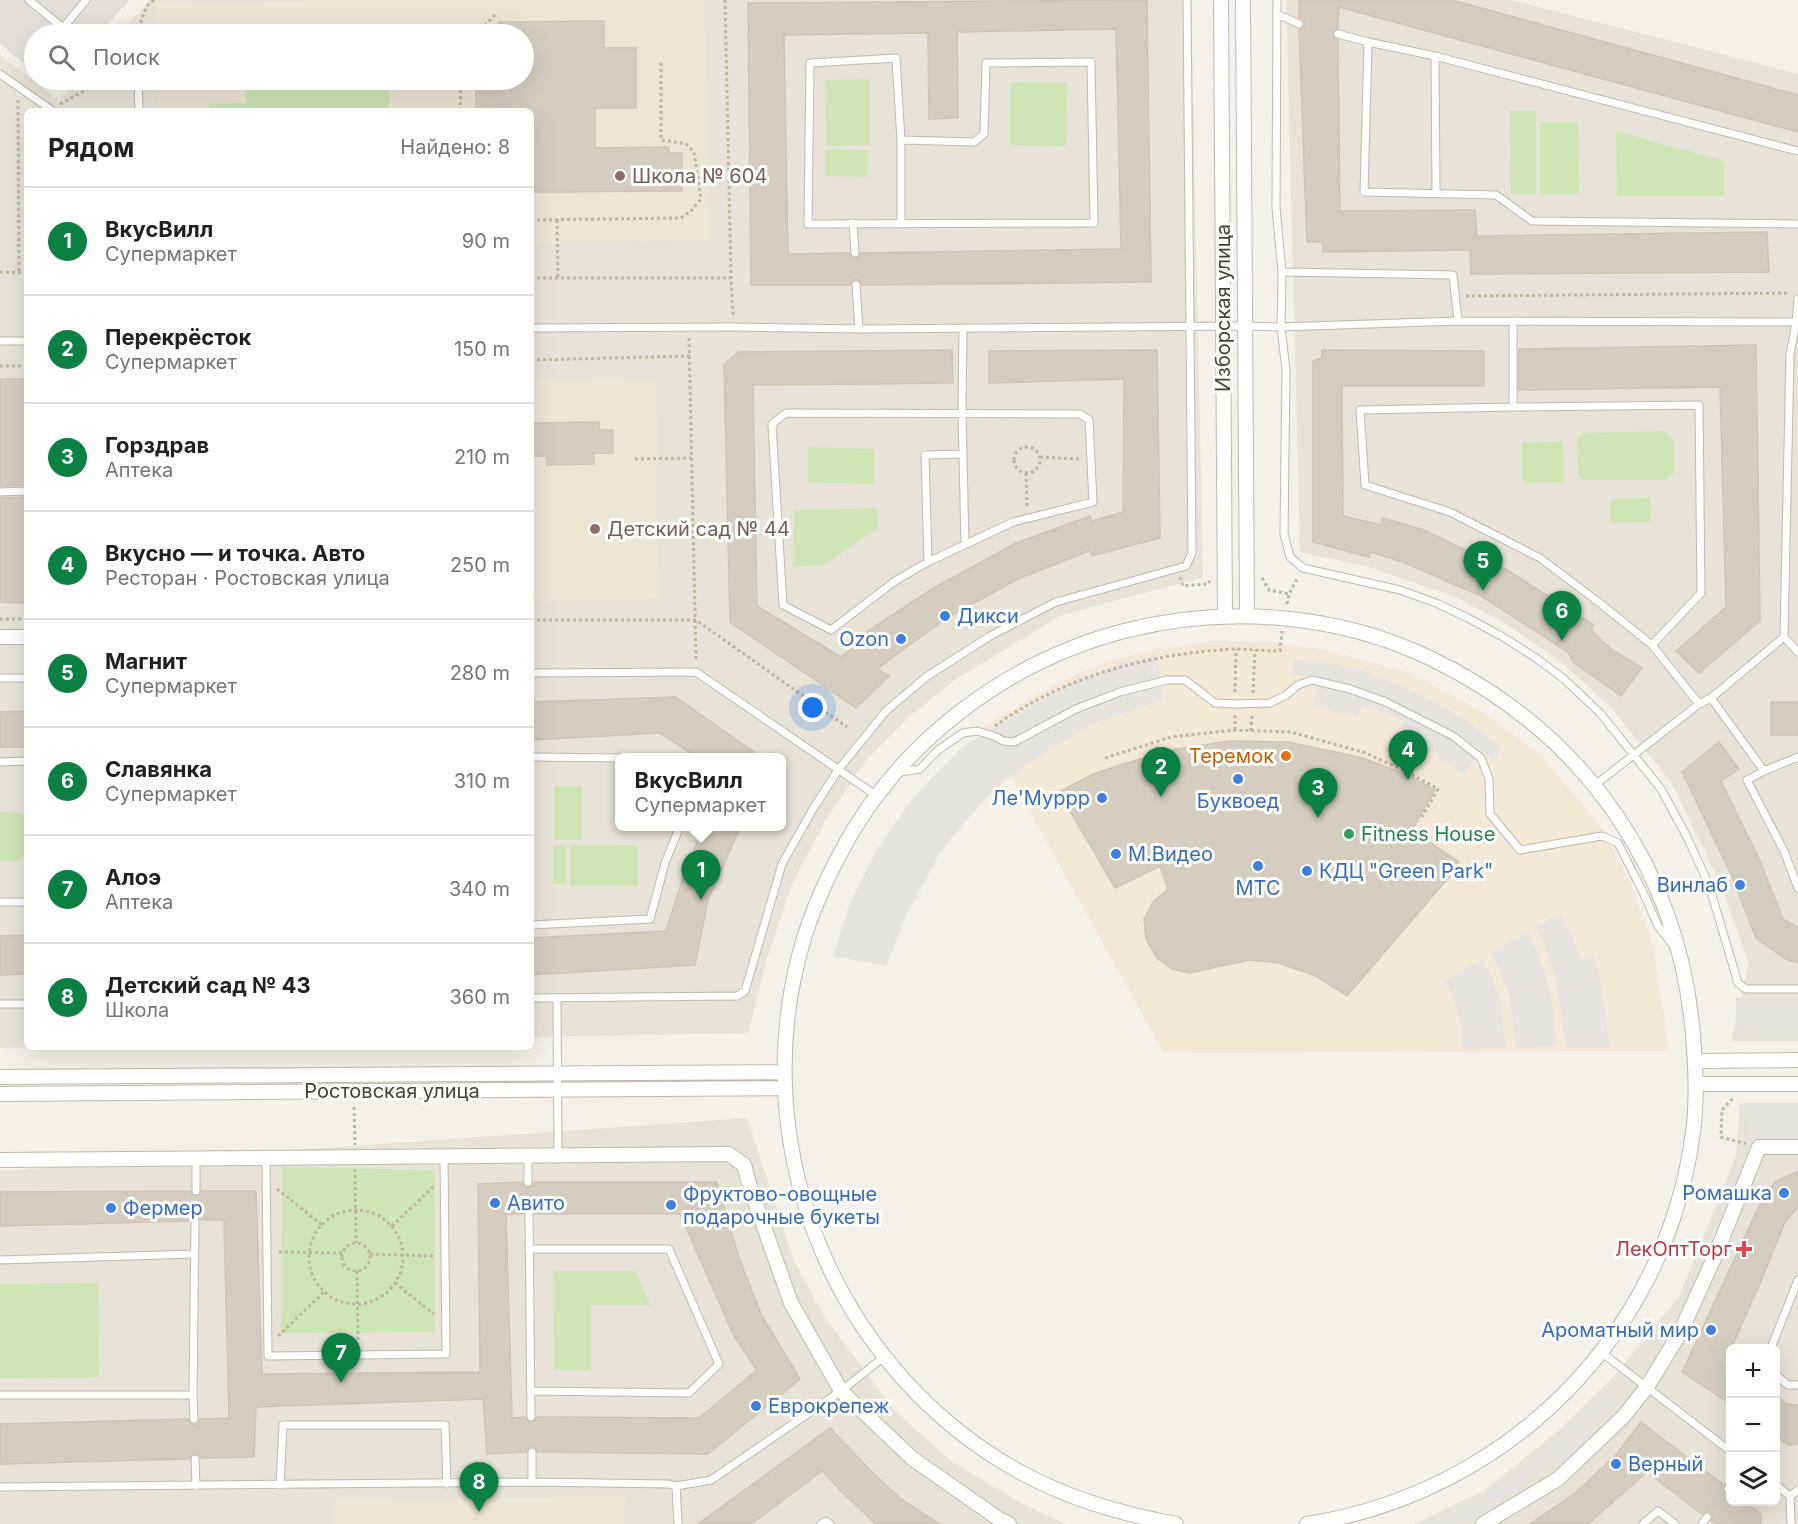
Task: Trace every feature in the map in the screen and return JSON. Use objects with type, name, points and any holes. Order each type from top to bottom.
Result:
[{"type":"street","name":"Изборская улица","points":[[1221,0],[1225,616]]},
{"type":"street","name":"Изборская улица","points":[[1243,0],[1247,616]]},
{"type":"street","points":[[1176,1524],[1130,1516],[1073,1497],[1020,1472],[969,1440],[924,1401],[884,1357],[850,1309],[819,1246],[803,1203],[790,1146],[784,1072],[790,1002],[799,956],[818,899],[844,846],[877,796],[912,754],[962,710],[995,687],[1067,650],[1105,636],[1144,626],[1185,619],[1247,616],[1303,620],[1359,632],[1413,650],[1464,675],[1512,706],[1556,743],[1594,785],[1628,833],[1655,885],[1680,953],[1693,1025],[1696,1084],[1693,1131],[1686,1169],[1671,1225],[1652,1270],[1629,1313],[1601,1352],[1564,1395],[1530,1426],[1475,1464],[1445,1481],[1382,1507],[1307,1524]]},
{"type":"street","points":[[0,637],[24,637]]},
{"type":"street","points":[[1695,1060],[1798,1060]]},
{"type":"street","name":"Ростовская улица","points":[[0,1077],[784,1072]]},
{"type":"street","points":[[1696,1084],[1798,1084]]},
{"type":"street","name":"Ростовская улица","points":[[0,1094],[784,1088]]},
{"type":"street","points":[[1483,1524],[1558,1479],[1624,1416],[1647,1387],[1680,1333],[1715,1256],[1759,1147],[1798,1147]]},
{"type":"street","points":[[0,1160],[729,1154],[744,1165],[791,1303],[841,1391],[914,1460],[999,1519],[1010,1524]]},
{"type":"lane","points":[[29,0],[58,24]]},
{"type":"lane","points":[[66,24],[86,0]]},
{"type":"lane","points":[[534,998],[737,996],[745,991],[782,864],[838,770],[886,711],[926,677],[990,636],[1056,602],[1186,566],[1192,554],[1187,0]]},
{"type":"lane","points":[[1277,0],[1276,208],[1282,272],[1281,327],[1286,370],[1284,534],[1290,557],[1303,568],[1400,590],[1457,613],[1503,636],[1564,679],[1600,713],[1661,789],[1709,885],[1738,983],[1746,989],[1798,989]]},
{"type":"lane","points":[[1277,15],[1299,24]]},
{"type":"lane","points":[[1338,34],[1435,56],[1798,151]]},
{"type":"lane","points":[[1368,42],[1364,192],[1496,195],[1532,221],[1798,224]]},
{"type":"lane","points":[[1435,56],[1436,193]]},
{"type":"lane","points":[[901,140],[974,142],[984,134],[986,63],[1090,62],[1094,223],[808,225],[810,63],[896,58],[901,140],[901,224]]},
{"type":"lane","points":[[0,74],[47,108]]},
{"type":"lane","points":[[138,90],[139,108]]},
{"type":"lane","points":[[853,224],[855,253]]},
{"type":"lane","points":[[1282,272],[1453,275],[1458,321]]},
{"type":"lane","points":[[856,285],[858,329]]},
{"type":"lane","points":[[1798,299],[1797,322],[1790,354],[1784,637],[1798,652]]},
{"type":"lane","points":[[534,328],[1281,327],[1458,321],[1797,322]]},
{"type":"lane","points":[[1513,321],[1513,407]]},
{"type":"lane","points":[[963,328],[965,544]]},
{"type":"lane","points":[[0,341],[24,341]]},
{"type":"lane","points":[[1652,645],[1701,593],[1699,405],[1360,410],[1365,485],[1450,512],[1540,558],[1652,645],[1699,704]]},
{"type":"lane","points":[[786,412],[962,413],[1080,414],[1089,420],[1093,502],[1013,522],[928,562],[895,581],[831,630],[783,604],[772,424],[786,412]]},
{"type":"lane","points":[[928,562],[925,455],[963,454]]},
{"type":"lane","points":[[0,492],[24,491]]},
{"type":"lane","points":[[1594,785],[1699,704],[1712,698],[1784,637]]},
{"type":"lane","points":[[534,673],[696,672],[877,796]]},
{"type":"lane","points":[[0,678],[24,678]]},
{"type":"lane","points":[[896,773],[920,768],[938,750],[963,733],[977,731],[1003,741],[1014,742],[1076,709],[1120,692],[1167,680],[1185,680],[1215,703],[1235,704],[1270,703],[1286,695],[1298,685],[1312,680],[1350,689],[1386,702],[1453,736],[1481,758],[1489,779],[1490,814],[1520,850],[1602,836],[1618,843],[1658,926],[1680,953]]},
{"type":"lane","points":[[1712,698],[1764,771]]},
{"type":"lane","points":[[1798,757],[1747,780],[1784,851],[1798,888]]},
{"type":"lane","points":[[534,758],[615,758]]},
{"type":"lane","points":[[0,762],[24,762]]},
{"type":"lane","points":[[534,925],[650,919],[665,863],[678,831]]},
{"type":"lane","points":[[0,902],[24,902]]},
{"type":"lane","points":[[557,998],[558,1155]]},
{"type":"lane","points":[[0,1004],[24,1004]]},
{"type":"lane","points":[[266,1158],[268,1356],[358,1355],[446,1354],[444,1156]]},
{"type":"lane","points":[[528,1156],[528,1182]]},
{"type":"lane","points":[[196,1158],[196,1191]]},
{"type":"lane","points":[[529,1214],[531,1417]]},
{"type":"lane","points":[[194,1419],[195,1221]]},
{"type":"lane","points":[[529,1250],[669,1249],[719,1364],[689,1393],[531,1391]]},
{"type":"lane","points":[[0,1260],[194,1254]]},
{"type":"lane","points":[[1773,1344],[1798,1280]]},
{"type":"lane","points":[[1601,1352],[1726,1447]]},
{"type":"lane","points":[[0,1487],[532,1482],[669,1484],[676,1486],[711,1480],[841,1391],[884,1357]]},
{"type":"lane","points":[[1780,1378],[1788,1385],[1798,1385]]},
{"type":"lane","points":[[0,1395],[193,1395]]},
{"type":"lane","points":[[280,1485],[284,1425],[445,1425],[447,1484]]},
{"type":"lane","points":[[532,1452],[532,1482]]},
{"type":"lane","points":[[195,1459],[196,1486]]},
{"type":"lane","points":[[676,1486],[678,1524]]},
{"type":"lane","points":[[1780,1488],[1790,1496],[1791,1524]]},
{"type":"lane","points":[[1790,1496],[1798,1490]]},
{"type":"lane","points":[[1643,1524],[1658,1511],[1674,1524]]},
{"type":"lane","points":[[1702,1524],[1707,1517]]},
{"type":"lane","points":[[821,1524],[826,1521],[830,1524]]},
{"type":"path","points":[[140,24],[147,6],[154,0]]},
{"type":"path","points":[[725,0],[734,327]]},
{"type":"path","points":[[486,24],[497,13]]},
{"type":"path","points":[[534,220],[681,218],[691,211],[700,199],[694,152],[686,144],[661,140],[661,63]]},
{"type":"path","points":[[18,86],[19,273]]},
{"type":"path","points":[[54,108],[86,90]]},
{"type":"path","points":[[460,108],[461,90]]},
{"type":"path","points":[[557,220],[558,278]]},
{"type":"path","points":[[0,273],[24,273]]},
{"type":"path","points":[[534,278],[731,278]]},
{"type":"path","points":[[1456,296],[1798,293]]},
{"type":"path","points":[[689,328],[696,672]]},
{"type":"path","points":[[534,360],[690,356]]},
{"type":"path","points":[[0,366],[24,366]]},
{"type":"path","points":[[1024,447],[1031,448],[1040,458],[1038,467],[1032,472],[1026,473],[1017,469],[1014,463],[1014,456],[1024,447]]},
{"type":"path","points":[[635,459],[691,458]]},
{"type":"path","points":[[1040,458],[1091,459]]},
{"type":"path","points":[[1026,473],[1027,518]]},
{"type":"path","points":[[1177,568],[1183,586],[1208,584],[1212,579],[1212,574]]},
{"type":"path","points":[[1260,573],[1269,590],[1289,594],[1303,568]]},
{"type":"path","points":[[0,620],[24,620]]},
{"type":"path","points":[[534,620],[696,620],[847,727]]},
{"type":"path","points":[[1235,730],[1236,649]]},
{"type":"path","points":[[984,733],[1037,700],[1113,668],[1162,658],[1236,649],[1280,651]]},
{"type":"path","points":[[1251,731],[1255,650]]},
{"type":"path","points":[[1104,758],[1171,737],[1235,730],[1292,732],[1366,753],[1438,789],[1422,817]]},
{"type":"path","points":[[1742,1100],[1731,1100],[1722,1110],[1721,1137],[1759,1147]]},
{"type":"path","points":[[354,1107],[356,1242]]},
{"type":"path","points":[[392,1226],[444,1176]]},
{"type":"path","points":[[266,1181],[322,1225]]},
{"type":"path","points":[[356,1210],[371,1212],[382,1217],[392,1226],[398,1236],[403,1255],[401,1272],[388,1292],[378,1299],[357,1304],[342,1302],[324,1291],[314,1278],[310,1267],[312,1242],[322,1225],[335,1215],[356,1210]]},
{"type":"path","points":[[356,1242],[364,1245],[370,1254],[369,1265],[357,1271],[346,1266],[342,1260],[347,1246],[356,1242]]},
{"type":"path","points":[[267,1251],[343,1253]]},
{"type":"path","points":[[370,1254],[445,1256]]},
{"type":"path","points":[[357,1271],[358,1355]]},
{"type":"path","points":[[395,1283],[446,1323]]},
{"type":"path","points":[[268,1345],[324,1291]]},
{"type":"shaded area","points":[[0,0],[129,0],[108,24],[24,24],[24,63],[0,44]]},
{"type":"shaded area","points":[[150,0],[1191,0],[1203,577],[1062,615],[956,679],[909,717],[868,758],[825,821],[791,886],[767,959],[748,1033],[534,1037],[534,108],[24,108],[24,1047],[0,1048],[0,55],[24,73],[24,90],[46,90],[59,100],[68,90],[534,90],[534,24],[128,24]]},
{"type":"shaded area","name":"Школа № 604","points":[[365,0],[706,0],[710,240],[534,243],[534,108],[158,108],[157,90],[534,90],[534,24],[156,24],[156,3]]},
{"type":"shaded area","points":[[1286,0],[1512,0],[1798,74],[1798,1041],[1731,1041],[1749,964],[1720,883],[1671,782],[1612,709],[1561,662],[1506,624],[1458,598],[1369,567],[1300,552]]},
{"type":"shaded area","name":"Детский сад № 44","points":[[656,378],[660,599],[534,601],[534,380]]},
{"type":"shaded area","points":[[1214,641],[1270,642],[1331,651],[1410,673],[1482,712],[1540,754],[1597,822],[1628,876],[1653,944],[1669,1051],[1164,1053],[983,727],[1062,680],[1116,659],[1162,648]]},
{"type":"shaded area","points":[[1158,656],[1162,700],[1097,722],[1043,753],[991,792],[940,852],[906,917],[886,966],[833,956],[849,906],[877,849],[913,798],[961,748],[1064,686],[1119,663]]},
{"type":"shaded area","points":[[1293,660],[1323,662],[1361,670],[1401,685],[1467,721],[1502,748],[1494,760],[1481,750],[1463,775],[1432,752],[1398,734],[1404,720],[1362,705],[1358,717],[1314,706],[1319,676],[1292,674]]},
{"type":"shaded area","points":[[1561,913],[1581,959],[1593,956],[1599,974],[1610,1048],[1566,1048],[1558,987],[1536,927]]},
{"type":"shaded area","points":[[1528,932],[1550,989],[1557,1047],[1516,1048],[1511,1002],[1491,953]]},
{"type":"shaded area","points":[[1482,959],[1501,1003],[1505,1048],[1464,1049],[1455,1002],[1445,981]]},
{"type":"shaded area","points":[[1736,998],[1798,998],[1798,1038],[1748,1038],[1748,1027],[1736,1027]]},
{"type":"shaded area","points":[[1740,1103],[1798,1103],[1798,1524],[1414,1524],[1484,1491],[1558,1431],[1616,1374],[1679,1297],[1736,1155]]},
{"type":"shaded area","points":[[1747,1104],[1798,1104],[1798,1142],[1749,1141]]},
{"type":"shaded area","points":[[747,1118],[793,1258],[823,1315],[894,1410],[952,1462],[1021,1503],[1065,1524],[0,1524],[0,1171]]},
{"type":"shaded area","points":[[1607,1391],[1616,1398],[1564,1456],[1482,1513],[1461,1524],[1426,1524],[1487,1494],[1533,1461],[1561,1437]]},
{"type":"shaded area","points":[[625,1496],[626,1524],[332,1524],[332,1499]]},
{"type":"green space","points":[[869,79],[870,145],[826,146],[825,80]]},
{"type":"green space","points":[[1011,82],[1067,83],[1066,146],[1010,145]]},
{"type":"green space","points":[[246,90],[389,90],[389,108],[209,108],[209,104],[246,103]]},
{"type":"green space","points":[[1510,111],[1536,111],[1536,194],[1511,194]]},
{"type":"green space","points":[[1540,122],[1578,122],[1579,194],[1540,194]]},
{"type":"green space","points":[[1616,131],[1724,161],[1724,196],[1617,196]]},
{"type":"green space","points":[[825,149],[868,150],[867,177],[825,176]]},
{"type":"green space","points":[[1664,431],[1674,441],[1674,473],[1666,480],[1583,480],[1578,475],[1577,440],[1582,433]]},
{"type":"green space","points":[[1563,441],[1564,482],[1523,483],[1522,442]]},
{"type":"green space","points":[[808,447],[874,449],[874,484],[808,483]]},
{"type":"green space","points":[[1650,498],[1651,522],[1611,523],[1610,499]]},
{"type":"green space","points":[[876,508],[878,528],[822,566],[793,567],[794,510]]},
{"type":"green space","points":[[554,786],[582,786],[582,840],[554,840]]},
{"type":"green space","points":[[0,812],[22,813],[24,816],[24,856],[17,861],[0,861]]},
{"type":"green space","points":[[553,845],[566,845],[566,884],[553,884]]},
{"type":"green space","points":[[570,845],[638,845],[638,886],[570,886]]},
{"type":"green space","points":[[282,1167],[435,1170],[435,1332],[281,1333]]},
{"type":"green space","points":[[553,1271],[635,1271],[650,1305],[591,1305],[591,1370],[554,1370]]},
{"type":"green space","points":[[98,1283],[99,1377],[0,1378],[0,1284]]},
{"type":"building","points":[[1147,0],[1151,282],[862,285],[856,279],[850,285],[751,285],[748,3]],"holes":[[[1116,29],[1121,249],[861,253],[855,259],[849,253],[788,254],[784,35],[928,33],[929,119],[958,118],[957,32]]]},
{"type":"building","points":[[1299,0],[1452,0],[1798,95],[1798,132],[1339,7],[1338,28],[1332,33],[1338,40],[1340,211],[1475,210],[1477,236],[1767,232],[1769,272],[1471,274],[1470,250],[1323,252],[1323,242],[1307,242],[1299,30],[1305,24],[1299,18]]},
{"type":"building","points":[[604,21],[604,48],[636,48],[636,108],[595,108],[595,148],[669,147],[669,153],[682,153],[682,191],[534,192],[534,108],[476,108],[476,90],[534,90],[534,24],[498,24],[498,22]]},
{"type":"building","points":[[1756,345],[1760,621],[1699,673],[1676,651],[1726,607],[1720,387],[1519,390],[1519,349]]},
{"type":"building","points":[[952,350],[953,383],[753,385],[757,606],[841,657],[861,641],[860,636],[932,589],[1016,543],[1090,516],[1092,521],[1123,512],[1124,379],[989,383],[989,351],[1157,350],[1160,538],[1092,556],[1089,551],[1018,579],[945,619],[877,669],[889,676],[856,708],[730,622],[724,364],[739,352]]},
{"type":"building","points":[[1322,350],[1484,351],[1484,386],[1342,386],[1343,516],[1381,525],[1383,518],[1424,530],[1509,571],[1594,625],[1591,630],[1611,649],[1642,668],[1621,696],[1574,663],[1568,652],[1481,596],[1403,562],[1371,552],[1369,557],[1313,542],[1313,361],[1322,358]]},
{"type":"building","points":[[0,379],[24,379],[24,485],[0,486]]},
{"type":"building","points":[[599,422],[599,430],[613,430],[613,453],[594,453],[594,464],[547,465],[547,456],[534,456],[534,423]]},
{"type":"building","points":[[24,497],[24,603],[0,602],[0,498]]},
{"type":"building","points":[[676,697],[755,753],[691,753],[660,733],[534,740],[534,702]]},
{"type":"building","points":[[1771,702],[1798,702],[1798,735],[1771,735]]},
{"type":"building","points":[[24,711],[24,747],[0,747],[0,712]]},
{"type":"building","name":"КДЦ \"Green Park\"","points":[[1230,741],[1288,742],[1363,758],[1407,775],[1435,790],[1412,830],[1459,862],[1449,877],[1347,996],[1316,976],[1279,963],[1249,960],[1190,973],[1172,969],[1157,958],[1146,939],[1144,919],[1153,902],[1168,889],[1160,866],[1115,888],[1059,792],[1093,774],[1123,764],[1176,749]]},
{"type":"building","points":[[1719,742],[1739,769],[1721,781],[1759,859],[1783,919],[1798,927],[1798,963],[1786,959],[1756,938],[1732,876],[1682,772]]},
{"type":"building","points":[[702,831],[739,831],[708,900],[695,965],[534,975],[534,938],[666,931],[683,877]]},
{"type":"building","points":[[24,935],[24,974],[0,975],[0,936]]},
{"type":"building","points":[[1798,1171],[1798,1207],[1785,1222],[1733,1344],[1726,1344],[1726,1401],[1682,1372],[1762,1200],[1775,1182]]},
{"type":"building","points":[[522,1182],[525,1187],[529,1188],[534,1182],[717,1182],[739,1258],[762,1316],[800,1379],[708,1454],[538,1452],[535,1447],[531,1446],[526,1452],[487,1454],[483,1399],[256,1407],[254,1457],[201,1458],[194,1453],[189,1459],[0,1464],[0,1424],[188,1419],[194,1425],[200,1419],[229,1418],[224,1220],[201,1220],[194,1215],[189,1221],[0,1226],[0,1192],[190,1191],[193,1196],[197,1197],[202,1191],[256,1191],[262,1374],[480,1372],[478,1184]],"holes":[[[530,1208],[535,1214],[680,1214],[734,1336],[757,1370],[699,1418],[537,1417],[530,1423],[525,1417],[512,1418],[506,1214],[523,1214]]]},
{"type":"building","points":[[1780,1399],[1786,1404],[1798,1405],[1798,1444],[1789,1445],[1780,1439]]},
{"type":"building","points":[[1641,1422],[1724,1485],[1726,1506],[1750,1506],[1761,1514],[1761,1524],[1716,1524],[1711,1520],[1713,1517],[1711,1513],[1707,1511],[1702,1514],[1647,1472],[1588,1524],[1530,1524],[1575,1493],[1615,1456]]},
{"type":"building","points":[[830,1428],[901,1499],[940,1524],[876,1524],[822,1471],[751,1524],[698,1524]]},
{"type":"place","name":"Школа № 604","points":[[620,176]]},
{"type":"place","name":"Детский сад № 44","points":[[595,529]]},
{"type":"place","name":"Магнит","points":[[1483,591]]},
{"type":"place","name":"Дикси","points":[[945,616]]},
{"type":"place","name":"Ozon","points":[[901,639]]},
{"type":"place","name":"Славянка","points":[[1562,641]]},
{"type":"place","name":"Теремок","points":[[1286,756]]},
{"type":"place","name":"Буквоед","points":[[1238,779]]},
{"type":"place","name":"Вкусно — и точка. Авто","points":[[1408,780]]},
{"type":"place","name":"Перекрёсток","points":[[1161,797]]},
{"type":"place","name":"Ле'Муррр","points":[[1102,798]]},
{"type":"place","name":"Горздрав","points":[[1318,818]]},
{"type":"place","name":"Fitness House","points":[[1349,834]]},
{"type":"place","name":"М.Видео","points":[[1116,854]]},
{"type":"place","name":"МТС","points":[[1258,866]]},
{"type":"place","name":"КДЦ \"Green Park\"","points":[[1307,871]]},
{"type":"place","name":"Винлаб","points":[[1740,885]]},
{"type":"place","name":"ВкусВилл","points":[[701,900]]},
{"type":"place","name":"Ромашка","points":[[1784,1193]]},
{"type":"place","name":"Авито","points":[[495,1203]]},
{"type":"place","name":"Фруктово-овощные подарочные букеты","points":[[671,1205]]},
{"type":"place","name":"Фермер","points":[[111,1208]]},
{"type":"place","name":"ЛекОптТорг","points":[[1744,1249]]},
{"type":"place","name":"Ароматный мир","points":[[1711,1330]]},
{"type":"place","name":"Алоэ","points":[[341,1383]]},
{"type":"place","name":"Еврокрепеж","points":[[756,1406]]},
{"type":"place","name":"Верный","points":[[1616,1464]]},
{"type":"place","name":"Детский сад № 43","points":[[479,1512]]}]
